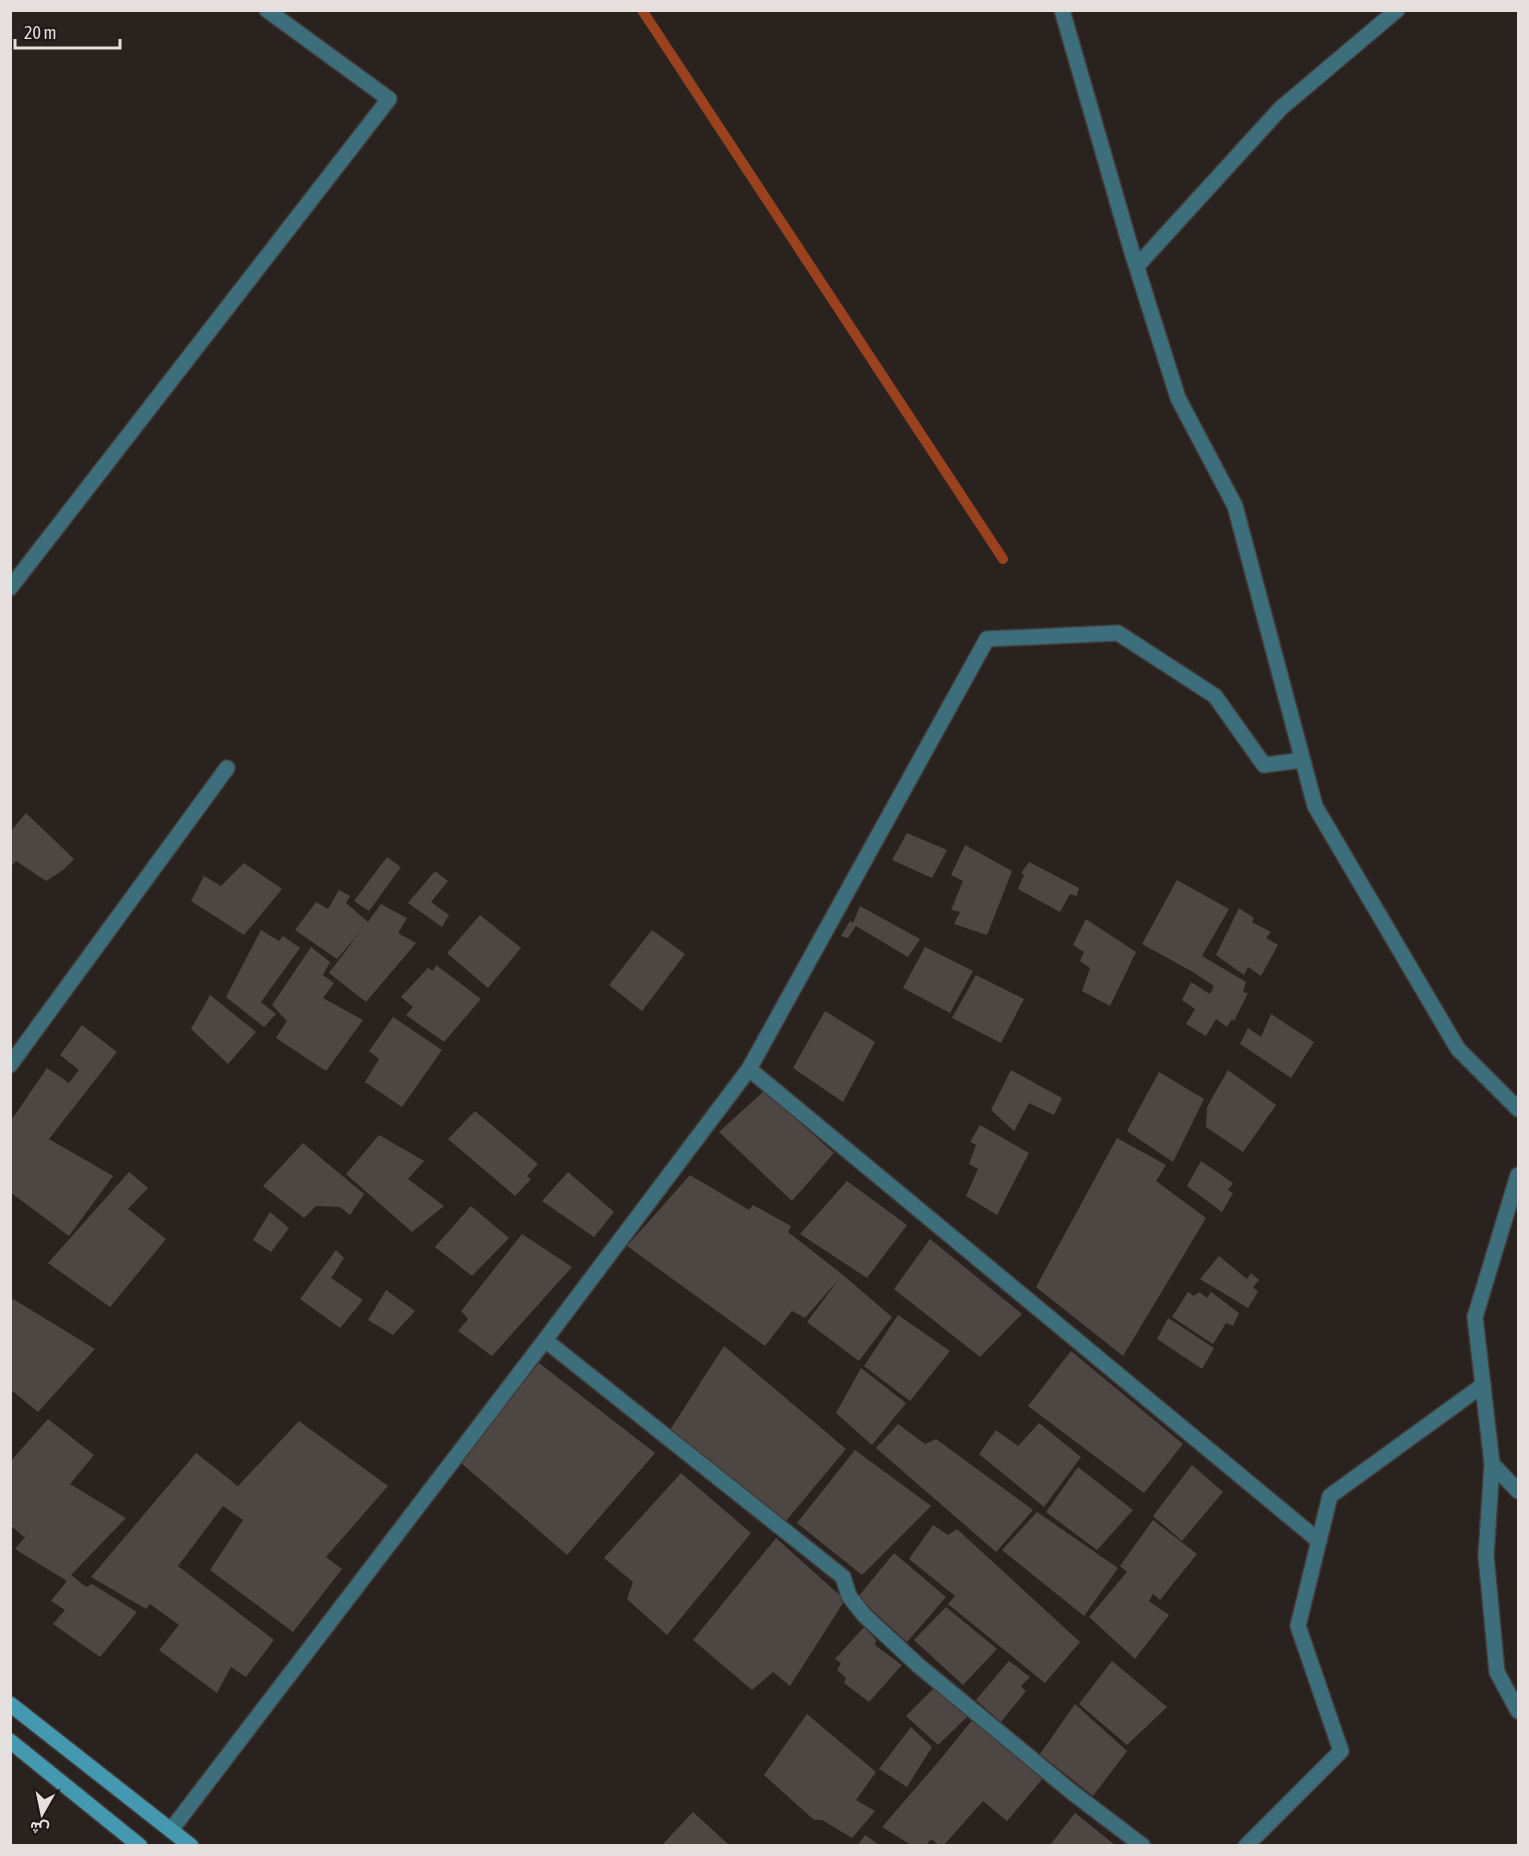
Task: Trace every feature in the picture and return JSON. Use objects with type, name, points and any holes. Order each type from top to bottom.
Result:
[{"type":"main road","points":[[10,1704],[191,1845]]},
{"type":"main road","points":[[10,1741],[140,1845]]},
{"type":"street","points":[[10,588],[388,99],[267,10]]},
{"type":"street","points":[[1062,10],[1137,266],[1179,398],[1235,507],[1315,806],[1458,1049],[1518,1109]]},
{"type":"street","points":[[1137,266],[1281,108],[1397,10]]},
{"type":"street","points":[[171,1830],[749,1069],[987,639],[1118,633],[1215,696],[1264,765],[1302,760]]},
{"type":"street","points":[[10,1065],[227,768]]},
{"type":"street","points":[[749,1069],[1319,1541]]},
{"type":"street","points":[[1518,1175],[1475,1317],[1492,1464],[1486,1556],[1497,1672],[1518,1711]]},
{"type":"street","points":[[545,1340],[843,1577],[849,1596],[864,1615],[919,1666],[1073,1792],[1143,1845]]},
{"type":"street","points":[[1246,1845],[1341,1751],[1298,1626],[1330,1496],[1483,1385]]},
{"type":"street","points":[[1492,1464],[1518,1491]]},
{"type":"building","points":[[26,813],[74,859],[63,870],[46,881],[16,861],[10,868],[10,832]]},
{"type":"building","points":[[907,833],[947,850],[932,878],[892,860]]},
{"type":"building","points":[[965,845],[1012,871],[987,935],[954,924],[960,912],[951,910],[963,881],[951,875]]},
{"type":"building","points":[[387,857],[401,867],[369,911],[354,901]]},
{"type":"building","points":[[1029,862],[1079,888],[1077,896],[1070,894],[1060,912],[1018,889],[1024,875],[1021,873]]},
{"type":"building","points":[[244,863],[282,889],[244,935],[191,901],[204,876],[221,886]]},
{"type":"building","points":[[435,871],[448,881],[431,902],[449,915],[442,927],[408,903]]},
{"type":"building","points":[[1177,880],[1229,909],[1202,956],[1246,982],[1243,992],[1248,993],[1234,1021],[1232,1019],[1227,1027],[1216,1019],[1206,1036],[1186,1024],[1195,1009],[1182,1000],[1191,982],[1210,994],[1214,986],[1142,944]]},
{"type":"building","points":[[339,890],[350,896],[346,903],[368,922],[381,904],[407,918],[398,933],[416,943],[366,1002],[329,973],[360,932],[337,959],[295,930],[316,902],[328,909]]},
{"type":"building","points":[[860,906],[920,939],[908,957],[856,926],[848,938],[841,936],[850,921],[853,923]]},
{"type":"building","points":[[1239,908],[1254,918],[1252,922],[1271,932],[1266,938],[1278,945],[1261,976],[1248,967],[1244,975],[1216,955]]},
{"type":"building","points":[[480,915],[521,948],[488,988],[447,953]]},
{"type":"building","points":[[1086,919],[1136,952],[1110,1006],[1082,991],[1090,968],[1080,961],[1084,952],[1073,945]]},
{"type":"building","points":[[261,930],[279,941],[283,936],[300,948],[261,1002],[276,1014],[264,1027],[226,997]]},
{"type":"building","points":[[652,930],[685,954],[642,1011],[609,985]]},
{"type":"building","points":[[311,947],[330,962],[323,975],[334,983],[323,998],[363,1020],[326,1071],[276,1038],[287,1021],[272,1005]]},
{"type":"building","points":[[925,947],[973,971],[950,1013],[903,988]]},
{"type":"building","points":[[436,965],[481,999],[444,1042],[406,1015],[413,1007],[401,997],[428,968],[433,971]]},
{"type":"building","points":[[976,975],[1024,999],[1001,1043],[952,1018]]},
{"type":"building","points":[[210,995],[256,1032],[228,1064],[191,1029]]},
{"type":"building","points":[[825,1011],[875,1042],[843,1102],[793,1068]]},
{"type":"building","points":[[1271,1014],[1314,1042],[1291,1078],[1240,1044],[1248,1028],[1261,1037]]},
{"type":"building","points":[[393,1017],[442,1050],[402,1107],[365,1082],[379,1059],[369,1051]]},
{"type":"building","points":[[82,1025],[117,1052],[49,1139],[113,1176],[69,1236],[10,1192],[10,1122],[47,1068],[69,1083],[79,1070],[60,1055]]},
{"type":"building","points":[[1011,1070],[1062,1098],[1054,1115],[1029,1103],[1014,1131],[991,1110]]},
{"type":"building","points":[[1228,1070],[1276,1105],[1243,1152],[1206,1127],[1207,1107]]},
{"type":"building","points":[[1159,1072],[1204,1099],[1173,1162],[1127,1131]]},
{"type":"building","points":[[764,1091],[834,1153],[792,1201],[719,1132]]},
{"type":"building","points":[[475,1111],[538,1164],[527,1176],[531,1179],[515,1196],[448,1139]]},
{"type":"building","points":[[980,1125],[1029,1153],[997,1215],[966,1196],[978,1169],[969,1164],[976,1145],[970,1142]]},
{"type":"building","points":[[379,1135],[424,1161],[408,1179],[444,1206],[412,1232],[346,1174]]},
{"type":"building","points":[[1117,1138],[1166,1165],[1156,1181],[1206,1218],[1123,1356],[1036,1287]]},
{"type":"building","points":[[303,1143],[364,1194],[350,1215],[340,1207],[316,1206],[304,1218],[263,1186]]},
{"type":"building","points":[[1201,1161],[1233,1183],[1228,1190],[1233,1193],[1222,1212],[1187,1186]]},
{"type":"building","points":[[129,1172],[148,1188],[128,1209],[166,1239],[110,1307],[48,1263]]},
{"type":"building","points":[[568,1172],[614,1212],[594,1237],[542,1201]]},
{"type":"building","points":[[690,1175],[749,1210],[753,1205],[791,1226],[788,1232],[892,1317],[859,1361],[807,1322],[839,1279],[805,1318],[792,1311],[765,1346],[627,1246]]},
{"type":"building","points":[[847,1181],[907,1225],[867,1278],[800,1234]]},
{"type":"building","points":[[471,1206],[509,1238],[472,1276],[435,1247]]},
{"type":"building","points":[[270,1212],[289,1228],[271,1252],[253,1240]]},
{"type":"building","points":[[522,1234],[572,1267],[492,1356],[458,1331],[468,1319],[461,1311]]},
{"type":"building","points":[[930,1239],[1022,1314],[980,1357],[894,1289]]},
{"type":"building","points":[[336,1250],[344,1258],[331,1278],[363,1300],[340,1328],[300,1299]]},
{"type":"building","points":[[1219,1256],[1247,1279],[1251,1273],[1259,1280],[1253,1287],[1258,1292],[1248,1308],[1200,1279]]},
{"type":"building","points":[[386,1290],[415,1311],[393,1335],[368,1320]]},
{"type":"building","points":[[1188,1292],[1194,1296],[1199,1292],[1207,1298],[1211,1292],[1239,1313],[1233,1326],[1226,1323],[1213,1344],[1172,1317]]},
{"type":"building","points":[[13,1299],[95,1349],[38,1412],[10,1389],[10,1302]]},
{"type":"building","points":[[898,1315],[950,1351],[910,1401],[864,1366]]},
{"type":"building","points":[[1168,1318],[1214,1348],[1202,1369],[1157,1339]]},
{"type":"building","points":[[724,1346],[846,1449],[786,1521],[670,1430]]},
{"type":"building","points":[[1071,1351],[1183,1444],[1144,1493],[1028,1406]]},
{"type":"building","points":[[539,1363],[655,1453],[567,1555],[460,1462]]},
{"type":"building","points":[[861,1368],[906,1403],[872,1445],[836,1413]]},
{"type":"building","points":[[48,1419],[94,1455],[70,1484],[126,1518],[71,1575],[86,1587],[92,1584],[137,1612],[100,1657],[53,1624],[65,1610],[51,1601],[67,1581],[15,1549],[29,1532],[24,1537],[10,1525],[10,1462]]},
{"type":"building","points":[[299,1421],[388,1486],[326,1557],[342,1569],[293,1632],[210,1570],[243,1520],[223,1506],[178,1566],[274,1640],[246,1677],[231,1667],[217,1693],[159,1650],[179,1625],[150,1604],[146,1609],[91,1577],[196,1453],[238,1486]]},
{"type":"building","points":[[1039,1423],[1081,1457],[1044,1507],[979,1454],[996,1430],[1018,1446]]},
{"type":"building","points":[[898,1424],[925,1444],[936,1439],[1033,1510],[996,1552],[876,1448]]},
{"type":"building","points":[[855,1450],[931,1506],[862,1575],[797,1523]]},
{"type":"building","points":[[1192,1465],[1223,1492],[1182,1541],[1153,1516]]},
{"type":"building","points":[[1078,1467],[1133,1510],[1097,1550],[1046,1512]]},
{"type":"building","points":[[681,1473],[751,1533],[667,1635],[627,1599],[633,1582],[604,1558]]},
{"type":"building","points":[[1037,1512],[1118,1568],[1084,1616],[1002,1550]]},
{"type":"building","points":[[1153,1520],[1197,1554],[1160,1600],[1153,1594],[1149,1601],[1169,1615],[1135,1659],[1089,1617],[1127,1572],[1120,1566]]},
{"type":"building","points":[[933,1525],[948,1535],[957,1529],[1080,1642],[1045,1683],[948,1604],[955,1596],[909,1559]]},
{"type":"building","points":[[776,1538],[845,1600],[790,1686],[773,1672],[752,1690],[693,1640]]},
{"type":"building","points":[[894,1553],[946,1597],[907,1642],[858,1597]]},
{"type":"building","points":[[946,1607],[997,1649],[963,1685],[914,1640]]},
{"type":"building","points":[[864,1627],[876,1640],[875,1645],[902,1665],[869,1702],[844,1683],[846,1678],[837,1670],[841,1663],[835,1659]]},
{"type":"building","points":[[1009,1661],[1030,1677],[1021,1686],[1026,1691],[1001,1722],[976,1700]]},
{"type":"building","points":[[1112,1661],[1167,1707],[1127,1745],[1079,1704]]},
{"type":"building","points":[[935,1687],[967,1717],[938,1745],[906,1716]]},
{"type":"building","points":[[1075,1704],[1127,1751],[1093,1796],[1040,1754]]},
{"type":"building","points":[[807,1714],[876,1772],[856,1800],[875,1811],[852,1838],[822,1820],[814,1820],[764,1775]]},
{"type":"building","points":[[973,1719],[1044,1777],[1007,1821],[983,1801],[944,1845],[939,1845],[931,1839],[926,1845],[911,1845],[882,1827],[939,1761]]},
{"type":"building","points":[[911,1727],[932,1747],[907,1787],[879,1769]]},
{"type":"building","points":[[693,1812],[729,1845],[662,1845]]},
{"type":"building","points":[[1075,1813],[1115,1845],[1050,1845]]},
{"type":"building","points":[[865,1835],[879,1845],[858,1845]]},
{"type":"waterway","points":[[642,10],[1003,559]]}]
